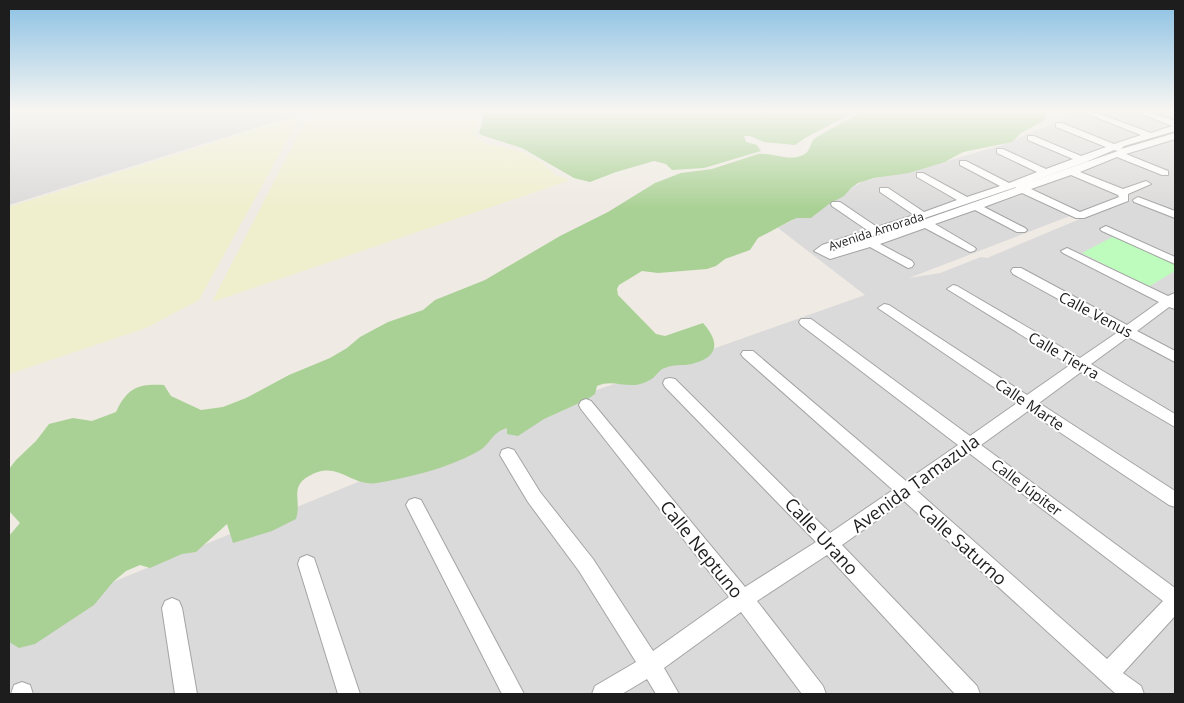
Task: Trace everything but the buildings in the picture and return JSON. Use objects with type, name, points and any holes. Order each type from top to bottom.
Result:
[{"type":"street","points":[[1045,144],[1083,160]]},
{"type":"street","points":[[1102,144],[1165,173]]},
{"type":"street","name":"Avenida Amorada","points":[[1014,187],[1072,172],[1134,144]]},
{"type":"street","name":"Avenida Amorada","points":[[892,230],[871,243],[830,256],[820,252],[826,247],[876,231],[892,230],[970,204],[1083,160],[1145,144]]},
{"type":"street","points":[[1000,150],[1047,173]]},
{"type":"street","points":[[962,164],[1080,216],[1124,200],[1123,193]]},
{"type":"street","points":[[1072,172],[1123,193],[1146,184]]},
{"type":"street","points":[[920,175],[970,204],[1021,230]]},
{"type":"street","points":[[884,190],[924,220],[970,249]]},
{"type":"street","points":[[1138,200],[1175,215]]},
{"type":"street","points":[[836,204],[876,231]]},
{"type":"street","points":[[1106,229],[1175,261]]},
{"type":"street","points":[[871,243],[908,264]]},
{"type":"street","points":[[1066,251],[1173,301]]},
{"type":"street","name":"Calle Venus","points":[[1017,271],[1175,357]]},
{"type":"street","name":"Calle Tierra","points":[[953,289],[1175,421]]},
{"type":"street","name":"Avenida Tamazula","points":[[604,694],[651,666],[743,599],[830,544],[1080,364],[1173,301]]},
{"type":"street","name":"Calle Marte","points":[[884,308],[1175,500]]},
{"type":"street","name":"Calle Júpiter","points":[[806,322],[970,444],[1175,601]]},
{"type":"street","name":"Calle Saturno","points":[[748,354],[905,491],[1108,674],[1133,694]]},
{"type":"street","name":"Calle Urano","points":[[670,382],[736,446],[830,544],[969,694]]},
{"type":"street","name":"Calle Neptuno","points":[[586,405],[743,599],[815,694]]},
{"type":"street","points":[[508,455],[534,497],[586,564],[668,694]]},
{"type":"street","points":[[416,505],[513,694]]},
{"type":"street","points":[[306,564],[349,694]]},
{"type":"street","points":[[1108,674],[1175,601]]},
{"type":"street","points":[[172,608],[186,694]]},
{"type":"shaded area","points":[[9,144],[204,144],[9,205]]},
{"type":"shaded area","points":[[1004,144],[1175,144],[1175,694],[9,694],[9,643],[93,590],[498,425],[865,295],[778,228],[864,181],[930,166]],"holes":[[[1127,194],[1130,198],[987,258],[981,257],[940,273],[909,278]]]},
{"type":"green space","points":[[210,144],[285,144],[199,300],[146,328],[9,374],[9,207]]},
{"type":"green space","points":[[294,144],[488,144],[524,152],[543,163],[555,175],[570,180],[212,302]]},
{"type":"green space","points":[[509,144],[753,144],[757,145],[761,151],[704,168],[672,170],[666,164],[654,161],[590,182],[574,178],[522,148]]},
{"type":"green space","points":[[812,144],[1003,144],[963,152],[945,162],[909,173],[874,178],[858,183],[844,196],[829,204],[811,218],[792,220],[758,238],[750,250],[725,259],[716,266],[707,269],[658,273],[642,271],[619,285],[617,289],[618,295],[656,334],[665,336],[703,323],[712,336],[714,348],[708,357],[701,361],[663,369],[644,383],[630,385],[606,383],[597,386],[595,394],[588,399],[544,419],[518,436],[507,434],[507,428],[501,430],[480,450],[464,459],[428,472],[377,483],[359,481],[328,470],[309,476],[299,485],[296,519],[272,531],[233,543],[227,524],[196,552],[182,554],[150,568],[140,565],[126,571],[113,582],[94,605],[35,644],[19,648],[9,642],[9,536],[20,523],[9,511],[9,469],[36,441],[49,424],[73,418],[92,421],[116,412],[130,392],[147,385],[164,385],[171,396],[201,410],[223,407],[246,398],[289,375],[330,358],[347,348],[360,337],[388,322],[423,310],[435,300],[485,280],[560,236],[608,212],[655,183],[681,173],[712,169],[758,154],[792,158],[803,155],[809,150]]},
{"type":"green space","points":[[1118,234],[1175,262],[1175,271],[1148,287],[1082,253]]}]
